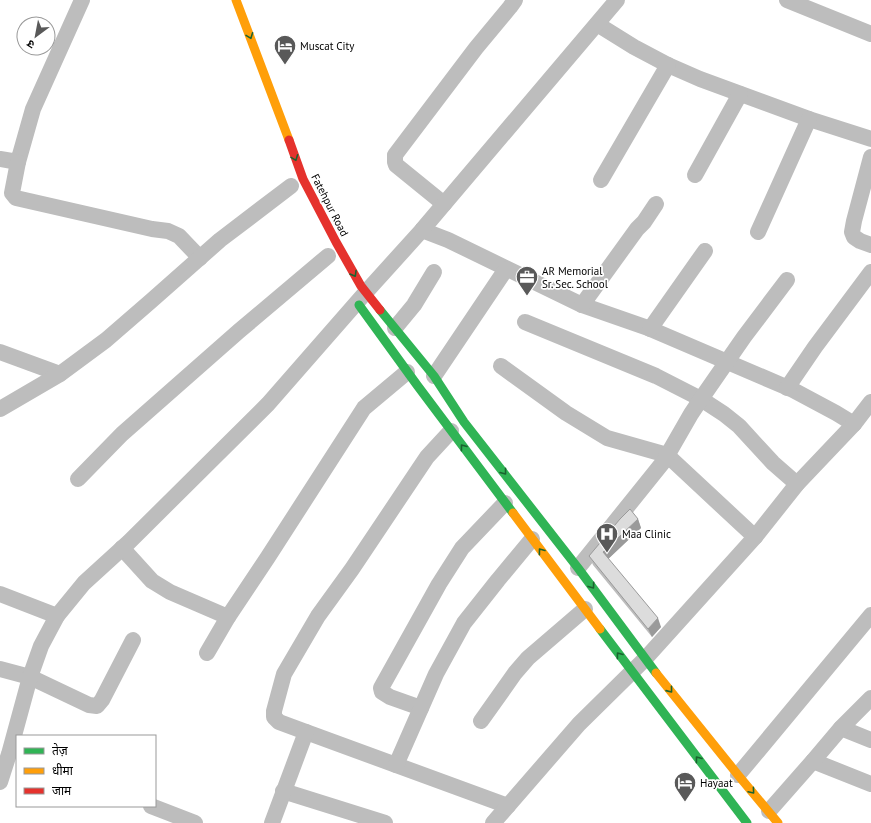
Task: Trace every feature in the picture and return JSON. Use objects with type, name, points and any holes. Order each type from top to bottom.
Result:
[{"type":"street","points":[[82,0],[33,109],[18,162],[12,193],[16,198],[152,229],[168,231],[180,236],[200,258]]},
{"type":"street","name":"Fatehpur Road","points":[[236,0],[303,179],[361,286],[359,297],[395,328],[434,376],[464,422],[578,568],[645,659],[738,775],[774,817]]},
{"type":"street","points":[[444,204],[396,165],[395,156],[514,0]]},
{"type":"street","points":[[0,782],[3,764],[30,677],[41,646],[57,616],[84,583],[122,548],[268,404],[359,297],[422,230],[617,0]]},
{"type":"street","points":[[787,0],[871,34]]},
{"type":"street","points":[[596,24],[668,66],[809,119],[871,139]]},
{"type":"street","points":[[601,180],[668,66]]},
{"type":"street","points":[[694,175],[740,94]]},
{"type":"street","points":[[758,232],[809,119]]},
{"type":"street","points":[[0,158],[18,162]]},
{"type":"street","points":[[871,158],[867,187],[854,221],[852,232],[854,237],[871,245]]},
{"type":"street","points":[[0,409],[60,374],[106,340],[220,240],[292,185]]},
{"type":"street","points":[[582,305],[656,204]]},
{"type":"street","points":[[422,230],[448,240],[582,305],[650,329],[793,390],[854,424]]},
{"type":"street","points":[[650,329],[705,251]]},
{"type":"street","points":[[78,479],[122,434],[239,331],[328,256]]},
{"type":"street","points":[[434,376],[506,269]]},
{"type":"street","points":[[395,328],[414,305],[434,272]]},
{"type":"street","points":[[787,388],[871,272]]},
{"type":"street","points":[[578,568],[664,461],[691,414],[726,362],[787,280]]},
{"type":"street","points":[[359,297],[407,372],[747,823]]},
{"type":"street","points":[[525,322],[656,376],[701,399],[739,426],[774,463],[798,484]]},
{"type":"street","points":[[0,352],[60,374]]},
{"type":"street","points":[[501,366],[566,413],[606,438],[667,455],[755,537]]},
{"type":"street","points":[[206,653],[364,408],[407,372]]},
{"type":"street","points":[[493,823],[579,724],[645,659],[755,537],[798,484],[854,424],[871,402]]},
{"type":"street","points":[[451,431],[427,457],[352,569],[318,616],[284,674],[274,711],[274,717],[279,722],[508,806]]},
{"type":"street","points":[[421,708],[390,697],[382,692],[381,688],[439,584],[462,548],[505,503]]},
{"type":"street","points":[[396,765],[436,674],[464,623],[532,539]]},
{"type":"street","points":[[122,548],[152,581],[170,592],[228,617]]},
{"type":"street","points":[[0,594],[57,616]]},
{"type":"street","points":[[481,721],[515,673],[528,658],[585,609]]},
{"type":"street","points":[[738,775],[871,615]]},
{"type":"street","points":[[0,669],[30,677],[89,705],[97,706],[102,700],[133,640]]},
{"type":"street","points":[[774,817],[813,761],[841,728],[871,698]]},
{"type":"street","points":[[841,728],[871,740]]},
{"type":"street","points":[[272,823],[306,732]]},
{"type":"street","points":[[813,761],[871,784]]},
{"type":"street","points":[[284,791],[385,823]]},
{"type":"street","points":[[154,807],[195,823]]},
{"type":"building","points":[[630,509],[638,519],[603,552],[658,618],[648,629],[589,556]]},
{"type":"traffic: fast","points":[[359,305],[513,513]]},
{"type":"traffic: fast","points":[[380,310],[434,376],[464,422],[578,568],[656,673]]},
{"type":"traffic: fast","points":[[600,629],[747,823]]},
{"type":"traffic: slow","points":[[236,0],[289,140]]},
{"type":"traffic: slow","points":[[513,513],[600,629]]},
{"type":"traffic: slow","points":[[656,673],[778,823]]},
{"type":"traffic: jam","points":[[289,140],[303,179],[336,242],[361,286],[380,310]]},
{"type":"place","name":"Muscat City","points":[[285,66]]},
{"type":"place","name":"AR Memorial Sr. Sec. School","points":[[527,296]]},
{"type":"place","name":"Maa Clinic","points":[[607,554]]},
{"type":"place","name":"Hayaat","points":[[685,802]]}]
